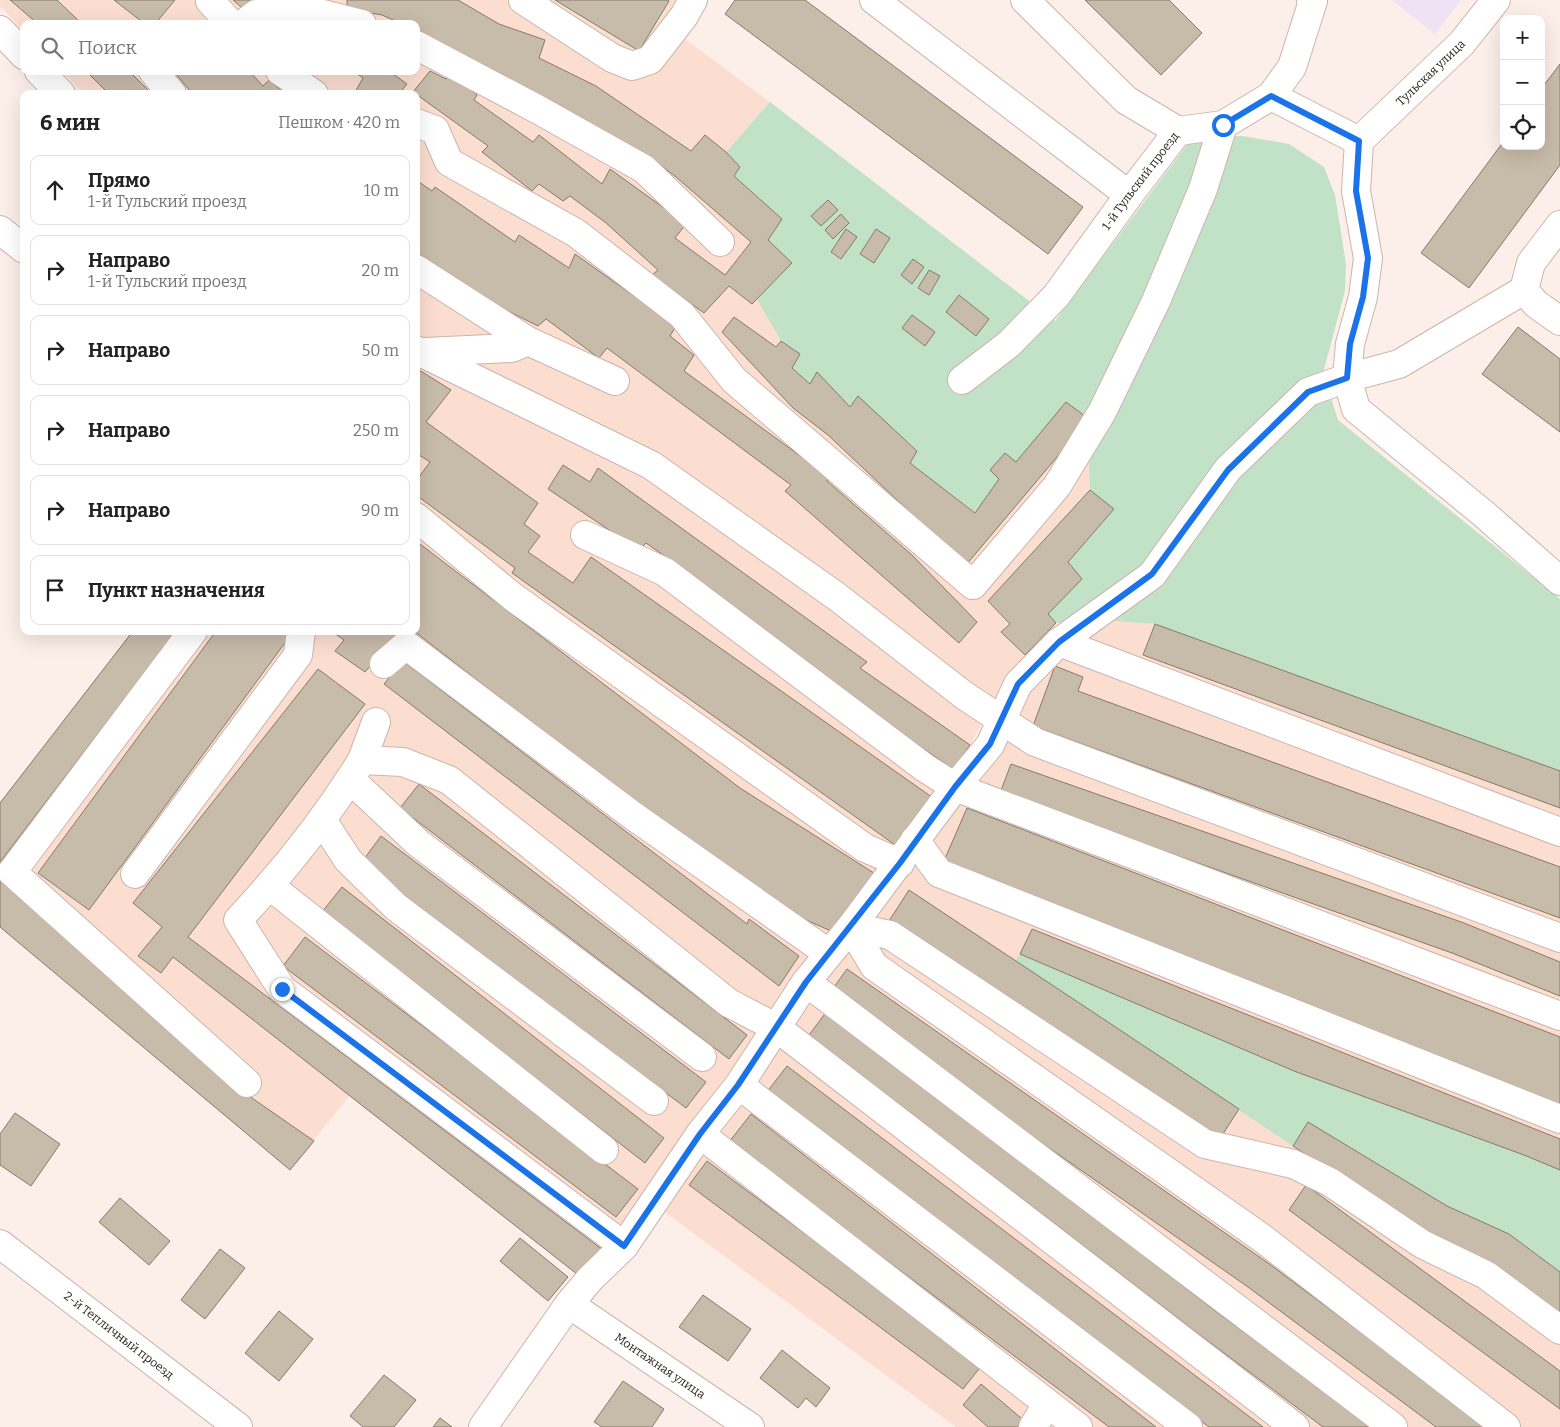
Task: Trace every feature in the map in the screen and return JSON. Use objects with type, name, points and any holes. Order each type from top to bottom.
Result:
[{"type":"street","points":[[524,0],[612,58],[632,66],[650,60],[684,16],[693,0]]},
{"type":"street","points":[[874,0],[1129,195]]},
{"type":"street","points":[[1025,0],[1126,100],[1178,131]]},
{"type":"street","points":[[1312,0],[1292,66],[1271,96],[1359,141],[1356,191],[1368,258],[1363,297],[1350,344],[1347,378],[1356,409],[1560,581]]},
{"type":"street","name":"Тульская улица","points":[[1359,141],[1462,43],[1496,0]]},
{"type":"street","points":[[210,1],[227,20]]},
{"type":"street","points":[[248,20],[256,14],[311,11],[346,20]]},
{"type":"street","points":[[0,30],[20,51]]},
{"type":"street","points":[[420,47],[537,109],[644,169],[720,242]]},
{"type":"street","points":[[43,75],[57,90]]},
{"type":"street","points":[[156,75],[169,90]]},
{"type":"street","points":[[286,75],[308,90]]},
{"type":"street","name":"1-й Тульский проезд","points":[[962,380],[1009,344],[1056,296],[1178,131],[1223,125],[1271,96]]},
{"type":"street","points":[[420,124],[435,130],[449,162],[576,233],[682,315],[734,380],[973,585],[1057,486],[1102,412],[1156,301],[1203,189],[1223,125]]},
{"type":"street","points":[[483,1427],[569,1304],[590,1279],[624,1246],[700,1134],[738,1085],[806,982],[851,927],[955,787],[990,744],[1018,684],[1059,642],[1152,574],[1228,470],[1308,392],[1347,378],[1400,364],[1524,290],[1531,263],[1560,224]]},
{"type":"street","points":[[0,230],[20,246]]},
{"type":"street","points":[[420,272],[528,341],[615,381]]},
{"type":"street","points":[[1524,290],[1536,304],[1560,321]]},
{"type":"street","points":[[420,351],[512,348],[528,341]]},
{"type":"street","points":[[420,351],[651,465],[836,596],[965,696],[1035,742],[1560,938]]},
{"type":"street","points":[[420,520],[513,597],[865,848],[900,863]]},
{"type":"street","points":[[585,535],[665,572],[925,768],[955,787],[1560,1016]]},
{"type":"street","points":[[190,635],[12,872],[247,1082]]},
{"type":"street","points":[[135,874],[298,655],[300,635]]},
{"type":"street","points":[[1059,642],[1560,832]]},
{"type":"street","points":[[384,664],[406,645],[632,815],[828,953]]},
{"type":"street","points":[[376,722],[356,769],[322,820],[270,886],[238,920],[282,989],[624,1246]]},
{"type":"street","points":[[356,769],[403,762],[449,780],[729,1003],[777,1028],[1295,1427]]},
{"type":"street","points":[[356,769],[418,843],[702,1057]]},
{"type":"street","points":[[322,820],[348,860],[396,907],[654,1101]]},
{"type":"street","points":[[915,840],[939,873],[1560,1119]]},
{"type":"street","points":[[270,886],[604,1150]]},
{"type":"street","points":[[851,927],[890,935],[1205,1144],[1293,1164],[1330,1182],[1422,1244],[1486,1275],[1560,1330]]},
{"type":"street","points":[[851,927],[874,966],[1262,1238],[1506,1427]]},
{"type":"street","points":[[806,982],[1393,1427]]},
{"type":"street","points":[[738,1085],[1188,1427]]},
{"type":"street","points":[[700,1134],[1078,1427]]},
{"type":"street","name":"2-й Тепличный проезд","points":[[0,1244],[238,1427]]},
{"type":"street","name":"Монтажная улица","points":[[569,1304],[750,1427]]},
{"type":"street","points":[[1033,1427],[1048,1404]]},
{"type":"shaded area","points":[[0,0],[682,0],[666,25],[770,102],[726,152],[740,167],[734,177],[782,219],[792,263],[781,341],[858,396],[917,451],[911,462],[990,470],[1005,453],[1016,461],[1066,402],[1089,419],[1114,509],[1068,562],[1082,579],[1048,614],[1056,623],[1025,655],[1000,690],[970,745],[831,931],[582,1278],[349,1096],[290,1170],[0,927],[0,803],[130,635],[420,635],[420,90],[80,90],[66,75],[420,75],[420,20],[20,20],[20,27],[0,6]]},
{"type":"shaded area","points":[[1392,0],[1461,0],[1435,34]]},
{"type":"shaded area","points":[[1099,620],[1155,624],[1560,771],[1560,1170],[1524,1155],[1294,1071],[1020,954],[1016,960],[1293,1145],[1308,1122],[1447,1206],[1509,1234],[1560,1272],[1560,1427],[956,1427],[666,1213],[663,1203],[829,967],[1018,720],[1030,689]]},
{"type":"green space","points":[[770,102],[1055,321],[1192,138],[1242,136],[1289,144],[1324,167],[1335,195],[1346,264],[1345,291],[1323,373],[1338,420],[1560,599],[1560,771],[1155,624],[1099,620],[1056,623],[1048,614],[1082,579],[1068,562],[1114,509],[1090,490],[1088,419],[1066,402],[1016,462],[1005,453],[991,470],[999,479],[975,512],[910,463],[917,450],[858,397],[850,407],[810,384],[792,368],[800,354],[781,341],[757,299],[792,263],[768,240],[782,219],[734,176],[740,167],[726,152]]},
{"type":"green space","points":[[1020,954],[1294,1071],[1524,1155],[1560,1170],[1560,1272],[1509,1234],[1447,1206],[1308,1122],[1293,1146],[1015,961]]},
{"type":"building","points":[[10,0],[57,0],[78,20],[33,20]]},
{"type":"building","points":[[114,0],[175,0],[158,20],[140,20]]},
{"type":"building","points":[[233,0],[251,0],[242,8]]},
{"type":"building","points":[[347,0],[458,0],[499,24],[545,40],[539,58],[596,86],[691,151],[705,135],[726,152],[740,167],[734,176],[782,219],[768,240],[792,263],[752,304],[729,286],[704,313],[652,275],[658,270],[606,223],[570,196],[563,201],[539,184],[532,191],[482,152],[488,146],[420,97],[420,90],[415,90],[430,71],[446,79],[450,74],[477,95],[474,100],[533,142],[539,135],[602,184],[610,169],[686,224],[675,238],[725,275],[751,242],[676,177],[650,157],[420,32],[420,20],[393,20],[382,15],[347,9]]},
{"type":"building","points":[[555,0],[668,0],[669,1],[639,51]]},
{"type":"building","points":[[735,0],[805,0],[1083,207],[1048,254],[725,14]]},
{"type":"building","points":[[1085,0],[1169,0],[1202,33],[1161,75]]},
{"type":"building","points":[[1560,64],[1560,165],[1469,288],[1421,253],[1500,146],[1500,150],[1545,150],[1545,84]]},
{"type":"building","points":[[90,75],[133,75],[148,90],[105,90]]},
{"type":"building","points":[[176,75],[253,75],[263,86],[269,80],[280,90],[190,90]]},
{"type":"building","points":[[359,75],[395,75],[407,84],[402,90],[356,90],[363,78]]},
{"type":"building","points":[[420,183],[432,191],[435,187],[515,242],[519,235],[569,268],[575,254],[676,326],[670,336],[694,355],[684,371],[829,477],[827,481],[912,555],[977,622],[959,643],[785,491],[791,485],[607,348],[599,358],[546,319],[538,326],[492,303],[420,255]]},
{"type":"building","points":[[828,200],[838,210],[821,226],[811,216]]},
{"type":"building","points":[[841,214],[849,223],[833,239],[825,230]]},
{"type":"building","points":[[846,229],[857,237],[841,259],[831,252]]},
{"type":"building","points":[[876,229],[890,238],[874,263],[860,254]]},
{"type":"building","points":[[913,259],[924,267],[912,284],[901,275]]},
{"type":"building","points":[[929,270],[940,276],[929,295],[918,288]]},
{"type":"building","points":[[959,295],[989,319],[976,336],[946,312]]},
{"type":"building","points":[[912,315],[935,332],[925,346],[902,328]]},
{"type":"building","points":[[734,317],[776,347],[781,341],[800,354],[792,368],[810,384],[817,372],[850,407],[858,396],[917,451],[910,463],[975,513],[999,479],[990,470],[1005,453],[1016,462],[1066,402],[1089,419],[966,565],[828,435],[793,408],[722,332]]},
{"type":"building","points":[[1518,327],[1560,359],[1560,432],[1482,374]]},
{"type":"building","points":[[420,371],[451,390],[426,422],[538,503],[524,524],[540,536],[528,552],[573,583],[591,557],[936,800],[898,847],[512,573],[515,568],[420,498],[420,476],[430,462],[420,456]]},
{"type":"building","points":[[563,465],[590,482],[598,468],[867,662],[860,668],[970,745],[953,769],[842,692],[845,690],[710,588],[646,543],[639,550],[548,489]]},
{"type":"building","points":[[1090,490],[1114,509],[1068,562],[1082,579],[1048,614],[1056,623],[1025,655],[1001,632],[1010,624],[988,601]]},
{"type":"building","points":[[420,544],[740,788],[877,875],[831,931],[806,920],[665,826],[419,635]]},
{"type":"building","points":[[1155,624],[1560,771],[1560,808],[1143,655]]},
{"type":"building","points":[[130,635],[173,635],[0,862],[0,803]]},
{"type":"building","points":[[213,635],[290,636],[89,910],[38,873]]},
{"type":"building","points":[[337,635],[397,635],[365,672],[335,651],[344,640]]},
{"type":"building","points":[[403,661],[747,924],[749,919],[799,956],[779,986],[384,684]]},
{"type":"building","points":[[1055,666],[1083,677],[1078,691],[1560,867],[1560,918],[1033,726]]},
{"type":"building","points":[[318,669],[365,704],[188,937],[603,1250],[582,1278],[173,957],[161,973],[138,956],[162,927],[133,903]]},
{"type":"building","points":[[1011,764],[1464,923],[1560,962],[1560,996],[1452,953],[1000,793]]},
{"type":"building","points":[[419,784],[747,1035],[729,1059],[400,808]]},
{"type":"building","points":[[967,808],[1560,1037],[1560,1107],[943,863]]},
{"type":"building","points":[[381,836],[706,1082],[686,1108],[361,863]]},
{"type":"building","points":[[0,880],[239,1089],[314,1141],[290,1170],[0,927]]},
{"type":"building","points":[[342,887],[664,1138],[645,1163],[322,912]]},
{"type":"building","points":[[909,890],[1239,1109],[1219,1140],[889,921]]},
{"type":"building","points":[[1032,929],[1560,1139],[1560,1170],[1524,1155],[1294,1071],[1020,954]]},
{"type":"building","points":[[305,937],[638,1189],[616,1217],[283,966]]},
{"type":"building","points":[[847,969],[1268,1263],[1487,1427],[1436,1427],[1248,1287],[829,994]]},
{"type":"building","points":[[827,1011],[1214,1310],[1372,1427],[1323,1427],[1196,1332],[809,1035]]},
{"type":"building","points":[[787,1066],[1263,1427],[1209,1427],[767,1092]]},
{"type":"building","points":[[15,1113],[60,1144],[31,1186],[0,1165],[0,1134]]},
{"type":"building","points":[[751,1114],[1156,1427],[1109,1427],[729,1142]]},
{"type":"building","points":[[1308,1122],[1447,1206],[1509,1234],[1560,1272],[1560,1318],[1428,1236],[1293,1146]]},
{"type":"building","points":[[707,1161],[982,1365],[963,1389],[689,1185]]},
{"type":"building","points":[[1306,1185],[1560,1371],[1560,1409],[1289,1210]]},
{"type":"building","points":[[120,1198],[170,1241],[149,1265],[99,1222]]},
{"type":"building","points":[[520,1238],[568,1277],[548,1301],[500,1261]]},
{"type":"building","points":[[220,1249],[245,1268],[205,1319],[181,1300]]},
{"type":"building","points":[[703,1295],[751,1329],[728,1361],[679,1327]]},
{"type":"building","points":[[279,1311],[313,1339],[279,1381],[245,1353]]},
{"type":"building","points":[[782,1350],[830,1388],[816,1407],[806,1398],[798,1408],[760,1378]]},
{"type":"building","points":[[384,1375],[416,1400],[394,1427],[363,1427],[350,1416]]},
{"type":"building","points":[[623,1381],[664,1409],[652,1427],[602,1427],[594,1422]]},
{"type":"building","points":[[981,1384],[1028,1424],[1025,1427],[988,1427],[963,1405]]},
{"type":"building","points":[[440,1418],[452,1427],[433,1427]]},
{"type":"route","points":[[282,989],[624,1246],[700,1134],[738,1085],[806,982],[851,927],[955,787],[990,744],[1018,684],[1059,642],[1152,574],[1228,470],[1308,392],[1347,378],[1350,344],[1363,297],[1368,258],[1356,191],[1359,141],[1271,96],[1223,125]]}]
